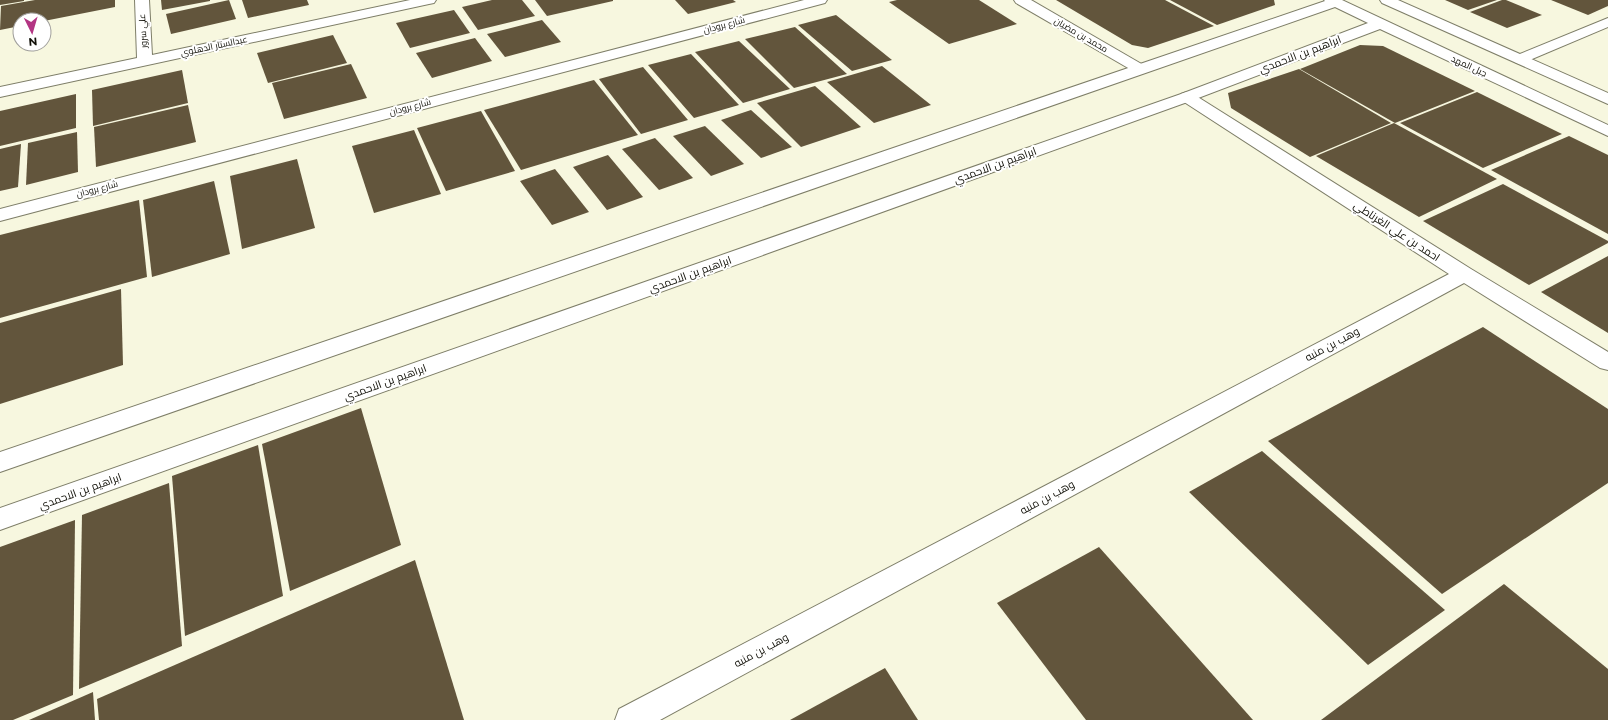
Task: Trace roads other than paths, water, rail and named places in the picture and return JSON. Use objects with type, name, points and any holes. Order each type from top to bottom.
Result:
[{"type":"street","name":"علي سرور","points":[[142,0],[145,61]]},
{"type":"street","name":"عبدالستار الدهلوي","points":[[0,92],[429,0]]},
{"type":"street","name":"شارع برودان","points":[[0,215],[820,0]]},
{"type":"street","name":"محمد بن مضيان","points":[[1021,0],[1140,69]]},
{"type":"street","points":[[1388,0],[1608,99]]},
{"type":"street","points":[[0,462],[1333,1]]},
{"type":"street","name":"جبل المهد","points":[[1333,1],[1608,132]]},
{"type":"street","points":[[1520,59],[1608,22]]},
{"type":"street","name":"ابراهيم بن الاحمدي","points":[[0,519],[1187,97],[1379,24]]},
{"type":"street","name":"احمد بن علي الغرناطي","points":[[1187,97],[1464,274],[1608,362]]},
{"type":"street","name":"وهب بن منبه","points":[[630,720],[1464,274]]}]
